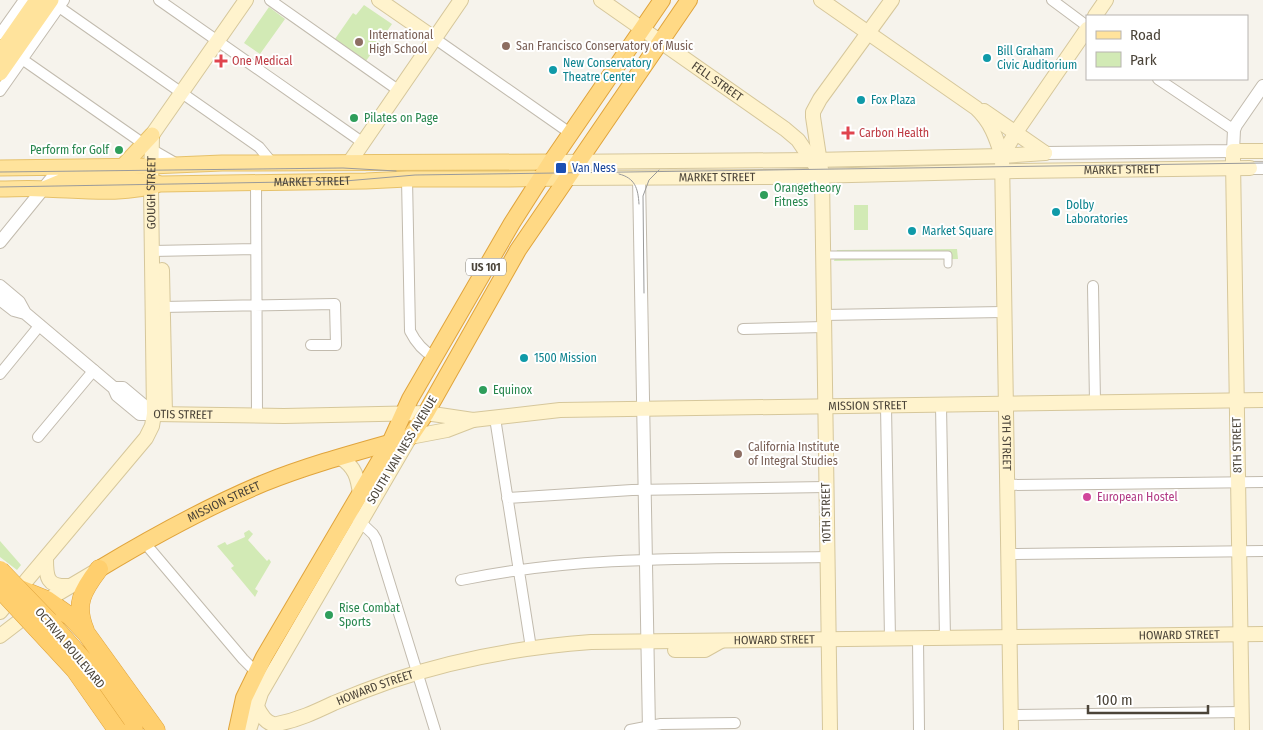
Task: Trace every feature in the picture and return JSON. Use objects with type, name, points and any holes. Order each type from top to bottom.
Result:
[{"type":"highway","name":"US 101","points":[[540,179],[662,0]]},
{"type":"highway","name":"US 101","points":[[567,178],[689,0]]},
{"type":"highway","name":"SOUTH VAN NESS AVENUE","points":[[410,437],[426,413],[518,250],[567,178]]},
{"type":"highway","name":"SOUTH VAN NESS AVENUE","points":[[237,730],[244,698],[262,677],[271,661],[279,632],[354,517],[360,494],[390,443],[434,357],[512,223],[540,179]]},
{"type":"highway","name":"MISSION STREET","points":[[99,569],[144,542],[206,510],[266,483],[410,437]]},
{"type":"highway","points":[[86,633],[79,608],[86,589],[99,569]]},
{"type":"highway","name":"OCTAVIA BOULEVARD","points":[[0,571],[73,648],[135,730]]},
{"type":"highway","points":[[7,592],[42,604],[71,617],[86,633],[156,730]]},
{"type":"highway","name":"OCTAVIA BOULEVARD","points":[[7,592],[75,670],[117,730]]},
{"type":"main road","points":[[0,73],[7,48],[36,0]]},
{"type":"main road","points":[[123,166],[149,143],[181,93],[246,0]]},
{"type":"main road","points":[[379,0],[434,38]]},
{"type":"main road","points":[[349,162],[461,0]]},
{"type":"main road","name":"FELL STREET","points":[[601,0],[785,129],[816,159]]},
{"type":"main road","points":[[821,0],[976,108],[989,122],[1002,156]]},
{"type":"main road","name":"10TH STREET","points":[[830,730],[822,176],[816,159],[813,112],[820,99],[892,0]]},
{"type":"main road","points":[[1096,15],[1106,0]]},
{"type":"main road","points":[[7,48],[58,2]]},
{"type":"main road","points":[[1002,156],[1016,132],[1086,28]]},
{"type":"main road","points":[[966,101],[1016,132],[1045,153]]},
{"type":"main road","name":"GOUGH STREET","points":[[149,143],[157,180],[160,414]]},
{"type":"main road","name":"MARKET STREET","points":[[0,168],[123,166],[157,180],[256,182],[822,176],[1001,171],[1233,160],[1263,151]]},
{"type":"main road","name":"MARKET STREET","points":[[157,180],[177,164],[349,162],[390,164],[816,159],[1002,156],[1045,153]]},
{"type":"main road","name":"9TH STREET","points":[[1002,156],[1011,730]]},
{"type":"main road","name":"MARKET STREET","points":[[1233,160],[1257,168]]},
{"type":"main road","name":"8TH STREET","points":[[1233,160],[1242,730]]},
{"type":"main road","name":"MARKET STREET","points":[[157,180],[190,177],[332,174],[339,171],[349,162]]},
{"type":"main road","name":"MARKET STREET","points":[[0,189],[141,190],[175,170],[220,169],[266,164]]},
{"type":"main road","name":"GOUGH STREET","points":[[157,251],[162,307],[160,414]]},
{"type":"main road","name":"MISSION STREET","points":[[404,414],[426,413],[473,420],[560,410],[1263,400]]},
{"type":"main road","name":"OTIS STREET","points":[[7,592],[46,559],[146,438],[160,414],[257,416],[404,414]]},
{"type":"main road","name":"MISSION STREET","points":[[410,437],[447,430],[473,420]]},
{"type":"main road","name":"SOUTH VAN NESS AVENUE","points":[[271,661],[354,517],[410,437]]},
{"type":"main road","points":[[340,458],[350,464],[355,472],[360,494]]},
{"type":"main road","points":[[46,559],[46,575],[49,581],[55,585],[68,586]]},
{"type":"main road","name":"MISSION STREET","points":[[0,636],[68,586],[99,569]]},
{"type":"main road","points":[[0,571],[7,592],[25,616],[64,658],[117,730]]},
{"type":"main road","points":[[0,612],[7,592]]},
{"type":"main road","points":[[42,604],[135,730]]},
{"type":"main road","name":"HOWARD STREET","points":[[256,705],[262,716],[270,722],[276,724],[283,721],[293,725],[360,692],[418,673],[467,660],[531,648],[591,642],[944,639],[1010,633],[1102,637],[1263,634]]},
{"type":"main road","name":"SOUTH VAN NESS AVENUE","points":[[249,730],[262,677]]},
{"type":"street","points":[[0,90],[7,48],[24,0]]},
{"type":"street","points":[[159,0],[362,142]]},
{"type":"street","points":[[270,0],[398,90]]},
{"type":"street","points":[[1052,0],[1086,26]]},
{"type":"street","points":[[58,2],[181,93],[259,147],[266,164]]},
{"type":"street","points":[[434,38],[570,134]]},
{"type":"street","points":[[7,48],[149,143],[177,164]]},
{"type":"street","points":[[1159,80],[1234,130]]},
{"type":"street","points":[[1233,160],[1234,130],[1263,86]]},
{"type":"street","name":"MARKET STREET","points":[[1045,153],[1233,160]]},
{"type":"street","points":[[0,242],[60,168]]},
{"type":"street","points":[[639,177],[648,728]]},
{"type":"street","points":[[407,179],[410,331],[416,343],[426,353],[434,357]]},
{"type":"street","points":[[256,182],[257,416]]},
{"type":"street","points":[[157,251],[256,249]]},
{"type":"street","points":[[823,255],[948,255],[948,264]]},
{"type":"street","points":[[0,286],[19,302],[26,313],[94,370],[114,388],[117,395],[140,414],[160,414]]},
{"type":"street","points":[[1093,286],[1095,402]]},
{"type":"street","points":[[0,299],[14,310],[26,313]]},
{"type":"street","points":[[162,307],[335,304],[336,345],[311,345]]},
{"type":"street","points":[[743,329],[823,321],[1004,312]]},
{"type":"street","points":[[0,374],[40,325]]},
{"type":"street","points":[[38,437],[94,370]]},
{"type":"street","points":[[941,405],[944,639]]},
{"type":"street","points":[[886,406],[890,639]]},
{"type":"street","points":[[495,418],[531,648]]},
{"type":"street","points":[[1007,485],[1263,482]]},
{"type":"street","points":[[507,498],[645,490],[826,487]]},
{"type":"street","points":[[354,517],[376,539],[435,730]]},
{"type":"street","points":[[144,542],[242,660],[262,677]]},
{"type":"street","points":[[1008,554],[1263,551]]},
{"type":"street","points":[[461,580],[518,569],[646,560],[827,557]]},
{"type":"street","points":[[918,639],[920,730]]},
{"type":"street","points":[[1011,715],[1242,712]]},
{"type":"street","points":[[630,730],[661,724],[735,723]]},
{"type":"green space","points":[[364,5],[392,24],[366,61],[335,39],[353,13],[356,15]]},
{"type":"green space","points":[[269,7],[285,19],[260,54],[244,43]]},
{"type":"green space","points":[[854,205],[868,205],[868,230],[854,230]]},
{"type":"green space","points":[[957,249],[958,259],[834,261],[837,250]]},
{"type":"green space","points":[[249,530],[253,534],[248,540],[267,561],[269,559],[271,562],[255,589],[258,591],[255,597],[231,568],[234,566],[217,546],[225,542],[227,545],[245,537],[244,533]]},
{"type":"green space","points":[[0,541],[21,565],[17,570],[0,557]]},
{"type":"tram line","points":[[0,187],[345,181],[415,175],[1263,163]]},
{"type":"tram line","points":[[0,172],[343,168],[396,171]]},
{"type":"tram line","points":[[644,293],[643,196],[649,180],[659,170]]},
{"type":"tram line","points":[[619,174],[629,178],[635,185],[639,204]]},
{"type":"place","name":"International High School","points":[[359,42]]},
{"type":"place","name":"San Francisco Conservatory of Music","points":[[506,46]]},
{"type":"place","name":"Bill Graham Civic Auditorium","points":[[987,58]]},
{"type":"place","name":"One Medical","points":[[221,61]]},
{"type":"place","name":"New Conservatory Theatre Center","points":[[553,70]]},
{"type":"place","name":"Fox Plaza","points":[[861,100]]},
{"type":"place","name":"Pilates on Page","points":[[354,118]]},
{"type":"place","name":"Carbon Health","points":[[848,133]]},
{"type":"place","name":"Perform for Golf","points":[[119,150]]},
{"type":"place","name":"Van Ness","points":[[561,168]]},
{"type":"place","name":"Orangetheory Fitness","points":[[764,195]]},
{"type":"place","name":"Dolby Laboratories","points":[[1056,212]]},
{"type":"place","name":"Market Square","points":[[912,231]]},
{"type":"place","name":"1500 Mission","points":[[524,358]]},
{"type":"place","name":"Equinox","points":[[483,390]]},
{"type":"place","name":"California Institute of Integral Studies","points":[[738,454]]},
{"type":"place","name":"European Hostel","points":[[1087,497]]},
{"type":"place","name":"Rise Combat Sports","points":[[329,615]]}]
